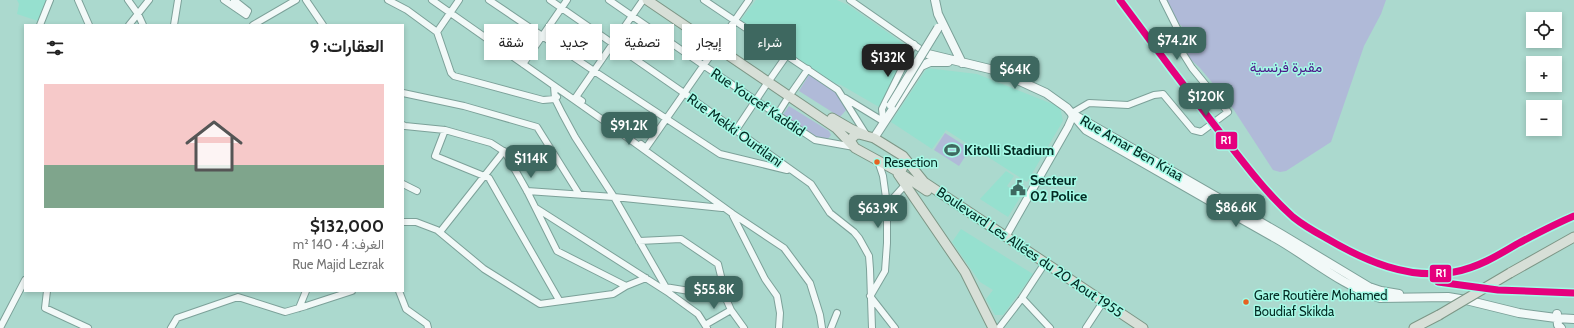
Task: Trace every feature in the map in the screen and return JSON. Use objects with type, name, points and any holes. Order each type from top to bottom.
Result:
[{"type":"main road","points":[[647,0],[685,24]]},
{"type":"main road","points":[[654,0],[688,24]]},
{"type":"main road","points":[[869,136],[880,116],[891,104],[938,28],[938,14],[935,0]]},
{"type":"main road","points":[[938,14],[962,63]]},
{"type":"main road","points":[[928,54],[998,71],[1046,93],[1060,102],[1072,114]]},
{"type":"main road","points":[[736,57],[791,94],[836,128],[854,147],[896,171],[965,272],[1000,327]]},
{"type":"main road","points":[[869,136],[922,66],[930,62],[962,63]]},
{"type":"main road","name":"Boulevard Les Allées du 20 Aout 1955","points":[[791,94],[839,123],[869,136],[904,160],[924,182],[949,200],[1006,236],[1143,328]]},
{"type":"main road","name":"Rue Amar Ben Kriaa","points":[[1072,114],[1086,130],[1366,293],[1380,298],[1404,299],[1418,297]]},
{"type":"main road","name":"Rue Amar Ben Kriaa","points":[[1072,114],[1281,234],[1369,287],[1381,291],[1418,297],[1460,299],[1506,309],[1557,323]]},
{"type":"main road","points":[[854,147],[851,142],[852,137],[859,134],[869,136]]},
{"type":"main road","points":[[896,171],[902,169],[904,160]]},
{"type":"main road","points":[[904,160],[906,184]]},
{"type":"main road","name":"Boulevard Les Allées du 20 Aout 1955","points":[[906,184],[915,182],[1044,266],[1134,328]]},
{"type":"main road","points":[[1414,328],[1574,237]]},
{"type":"main road","points":[[1557,323],[1574,314]]},
{"type":"main road","points":[[1557,323],[1574,319]]},
{"type":"street","points":[[40,24],[50,0]]},
{"type":"street","points":[[78,0],[89,24]]},
{"type":"street","points":[[128,0],[138,14],[143,24]]},
{"type":"street","points":[[131,24],[149,0]]},
{"type":"street","points":[[174,24],[178,0]]},
{"type":"street","points":[[224,0],[246,15],[248,11],[234,0]]},
{"type":"street","points":[[255,24],[296,0]]},
{"type":"street","points":[[306,0],[322,24]]},
{"type":"street","points":[[388,0],[407,10],[437,32],[451,73],[454,76],[543,100],[555,99],[563,92]]},
{"type":"street","points":[[432,0],[616,129],[724,208],[784,248],[810,283],[820,315],[822,328]]},
{"type":"street","points":[[437,32],[459,0]]},
{"type":"street","points":[[489,0],[720,154],[790,170]]},
{"type":"street","name":"Rue Mekki Ourtilani","points":[[550,0],[610,42]]},
{"type":"street","points":[[523,64],[567,0]]},
{"type":"street","name":"Rue Youcef Kaddid","points":[[609,0],[703,66],[815,140],[854,147]]},
{"type":"street","points":[[627,24],[643,0]]},
{"type":"street","points":[[704,0],[744,27]]},
{"type":"street","points":[[733,24],[749,0]]},
{"type":"street","points":[[850,0],[928,54]]},
{"type":"street","points":[[1006,236],[1068,127],[1072,114],[1089,103],[1128,105],[1154,95],[1163,94],[1193,130],[1201,132],[1228,112],[1192,68],[1182,52],[1178,30],[1163,0]]},
{"type":"street","points":[[844,97],[880,116],[914,44]]},
{"type":"street","points":[[610,48],[576,97],[609,120],[610,125]]},
{"type":"street","name":"Rue Mekki Ourtilani","points":[[636,60],[811,184],[830,213],[854,232],[869,256],[872,328]]},
{"type":"street","points":[[616,129],[621,129],[646,148],[707,60]]},
{"type":"street","points":[[736,130],[784,60]]},
{"type":"street","points":[[794,60],[838,90],[844,97],[856,120],[869,136]]},
{"type":"street","points":[[777,115],[808,69]]},
{"type":"street","points":[[554,86],[555,99],[575,137],[614,197],[669,293]]},
{"type":"street","points":[[404,93],[464,106],[537,127],[579,194]]},
{"type":"street","points":[[1068,127],[1080,124]]},
{"type":"street","points":[[404,126],[446,130],[490,143],[504,151],[527,191],[558,251],[626,286]]},
{"type":"street","points":[[446,130],[435,156],[489,178],[559,300]]},
{"type":"street","points":[[440,232],[504,151]]},
{"type":"street","points":[[878,161],[883,176],[887,205],[887,243],[884,271],[870,296],[895,328]]},
{"type":"street","points":[[404,184],[417,191]]},
{"type":"street","points":[[887,205],[906,184]]},
{"type":"street","points":[[527,191],[614,197],[724,208]]},
{"type":"street","points":[[535,208],[669,293],[698,314],[706,326],[731,310]]},
{"type":"street","points":[[733,214],[765,279],[777,296],[780,313],[779,328]]},
{"type":"street","points":[[404,222],[416,222],[440,232],[484,269],[540,304],[559,300],[613,294],[626,286],[646,278]]},
{"type":"street","points":[[639,241],[681,239],[718,264],[726,297],[731,310],[744,328]]},
{"type":"street","points":[[1000,327],[1044,266]]},
{"type":"street","points":[[0,328],[24,282]]},
{"type":"street","points":[[665,287],[726,297]]},
{"type":"street","points":[[47,292],[45,308],[88,328]]},
{"type":"street","points":[[299,308],[306,292]]},
{"type":"street","points":[[170,328],[177,318],[238,298],[284,312],[349,292]]},
{"type":"street","points":[[399,292],[406,309],[427,324],[428,328]]},
{"type":"street","points":[[1022,298],[1050,328]]},
{"type":"street","points":[[1086,328],[1101,305]]},
{"type":"street","points":[[831,328],[837,313]]},
{"type":"shaded area","points":[[17,0],[48,0],[38,21],[17,14],[19,4]]},
{"type":"shaded area","points":[[756,0],[837,0],[848,5],[910,48],[879,107],[841,85],[833,83],[796,58],[796,24],[744,24],[740,21]]},
{"type":"shaded area","points":[[927,68],[977,74],[1060,107],[1063,121],[1027,182],[946,130],[932,149],[891,122]]},
{"type":"shaded area","points":[[1006,171],[1014,176],[1007,186],[1021,196],[1008,217],[980,199]]},
{"type":"shaded area","points":[[961,229],[1033,274],[1003,315],[995,315],[986,299],[993,290],[980,282],[952,242]]},
{"type":"green space","name":"مقبرة فرنسية","points":[[1165,0],[1386,0],[1381,14],[1364,46],[1331,142],[1286,171],[1280,172],[1273,170],[1230,104],[1200,68],[1188,57],[1184,36],[1181,34],[1180,30],[1182,26],[1174,21]]},
{"type":"green space","points":[[810,73],[837,91],[847,109],[840,117],[799,91]]},
{"type":"green space","points":[[789,106],[829,131],[831,135],[827,140],[816,139],[782,116]]},
{"type":"green space","name":"Kitolli Stadium","points":[[945,133],[970,149],[959,166],[934,150]]},
{"type":"transit line","name":"R1","points":[[1120,0],[1222,135],[1256,178],[1283,208],[1301,223],[1356,254],[1387,267],[1404,271],[1437,274],[1454,272],[1471,268],[1487,261],[1538,233],[1574,216]]},
{"type":"transit line","name":"R1","points":[[1438,282],[1498,290],[1574,293]]},
{"type":"place","name":"Kitolli Stadium","points":[[952,150]]},
{"type":"place","name":"Resection","points":[[877,162]]},
{"type":"place","name":"Secteur 02 Police","points":[[1018,188]]},
{"type":"place","name":"Gare Routière Mohamed Boudiaf Skikda","points":[[1246,302]]}]
